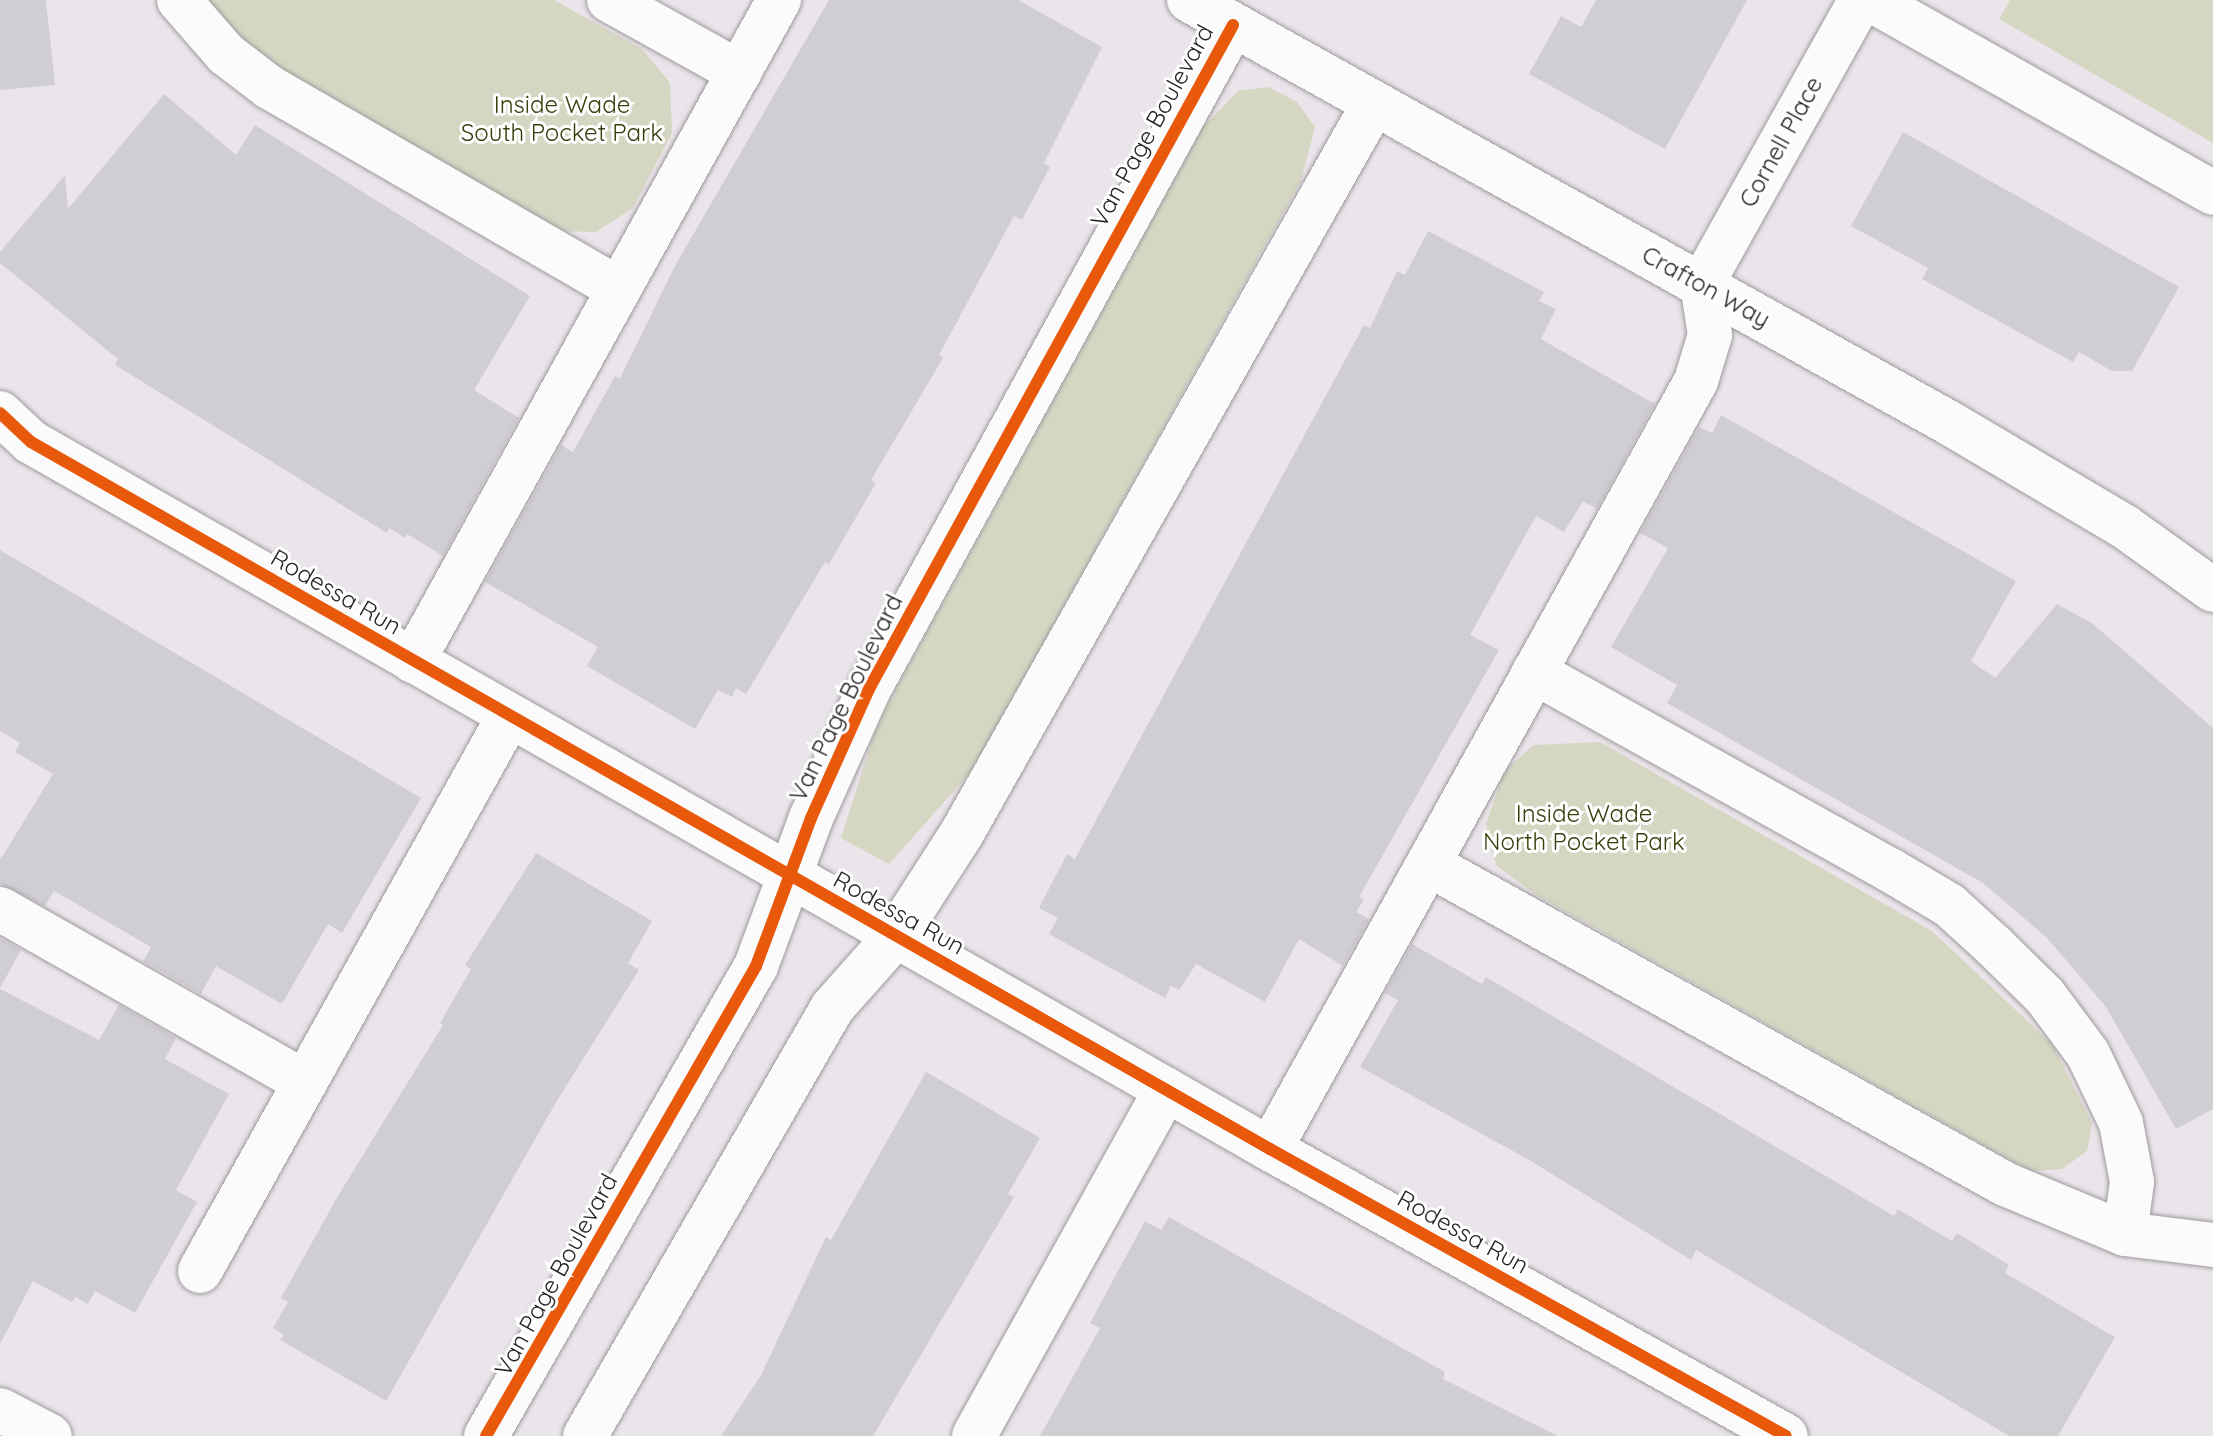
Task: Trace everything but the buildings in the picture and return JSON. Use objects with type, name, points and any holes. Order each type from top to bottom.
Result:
[{"type":"street","points":[[179,0],[226,54],[269,87],[619,289]]},
{"type":"street","points":[[609,0],[739,72]]},
{"type":"street","points":[[413,661],[779,0]]},
{"type":"street","name":"Crafton Way","points":[[1189,0],[1373,105],[1702,284],[2125,527],[2213,590]]},
{"type":"street","name":"Cornell Place","points":[[1702,284],[1861,0]]},
{"type":"street","points":[[1871,0],[2213,193]]},
{"type":"street","name":"Van Page Boulevard","points":[[486,1436],[756,966],[789,876],[870,687],[1233,25]]},
{"type":"street","points":[[585,1436],[832,1008],[895,937],[962,833],[1373,105]]},
{"type":"street","points":[[1270,1149],[1696,381],[1710,335],[1702,284]]},
{"type":"street","name":"Rodessa Run","points":[[0,413],[31,442],[509,716],[1270,1149],[1786,1436]]},
{"type":"street","points":[[1534,672],[1949,905],[1994,946],[2045,996],[2088,1054],[2121,1123],[2132,1182],[2125,1234]]},
{"type":"street","points":[[200,1271],[509,716]]},
{"type":"street","points":[[1428,864],[2005,1184],[2125,1234],[2213,1245]]},
{"type":"street","points":[[0,909],[305,1082]]},
{"type":"street","points":[[974,1436],[1166,1090]]},
{"type":"street","points":[[0,1410],[50,1436]]},
{"type":"green space","name":"Inside Wade South Pocket Park","points":[[208,0],[554,0],[642,49],[670,83],[672,133],[633,208],[596,232],[555,231],[284,70],[236,35]]},
{"type":"green space","points":[[2010,0],[2213,0],[2213,143],[1999,19]]},
{"type":"green space","points":[[1268,87],[1297,102],[1315,127],[1301,181],[971,772],[889,864],[841,838],[878,722],[1203,127],[1238,91]]},
{"type":"green space","name":"Inside Wade North Pocket Park","points":[[1600,742],[1932,931],[2052,1044],[2092,1123],[2087,1151],[2062,1169],[2030,1171],[1536,895],[1496,865],[1486,824],[1505,770],[1534,745]]},
{"type":"cycle path","points":[[486,1436],[756,966],[811,818],[870,687],[1233,25]]},
{"type":"cycle path","points":[[0,413],[31,442],[1270,1149],[1786,1436]]}]
